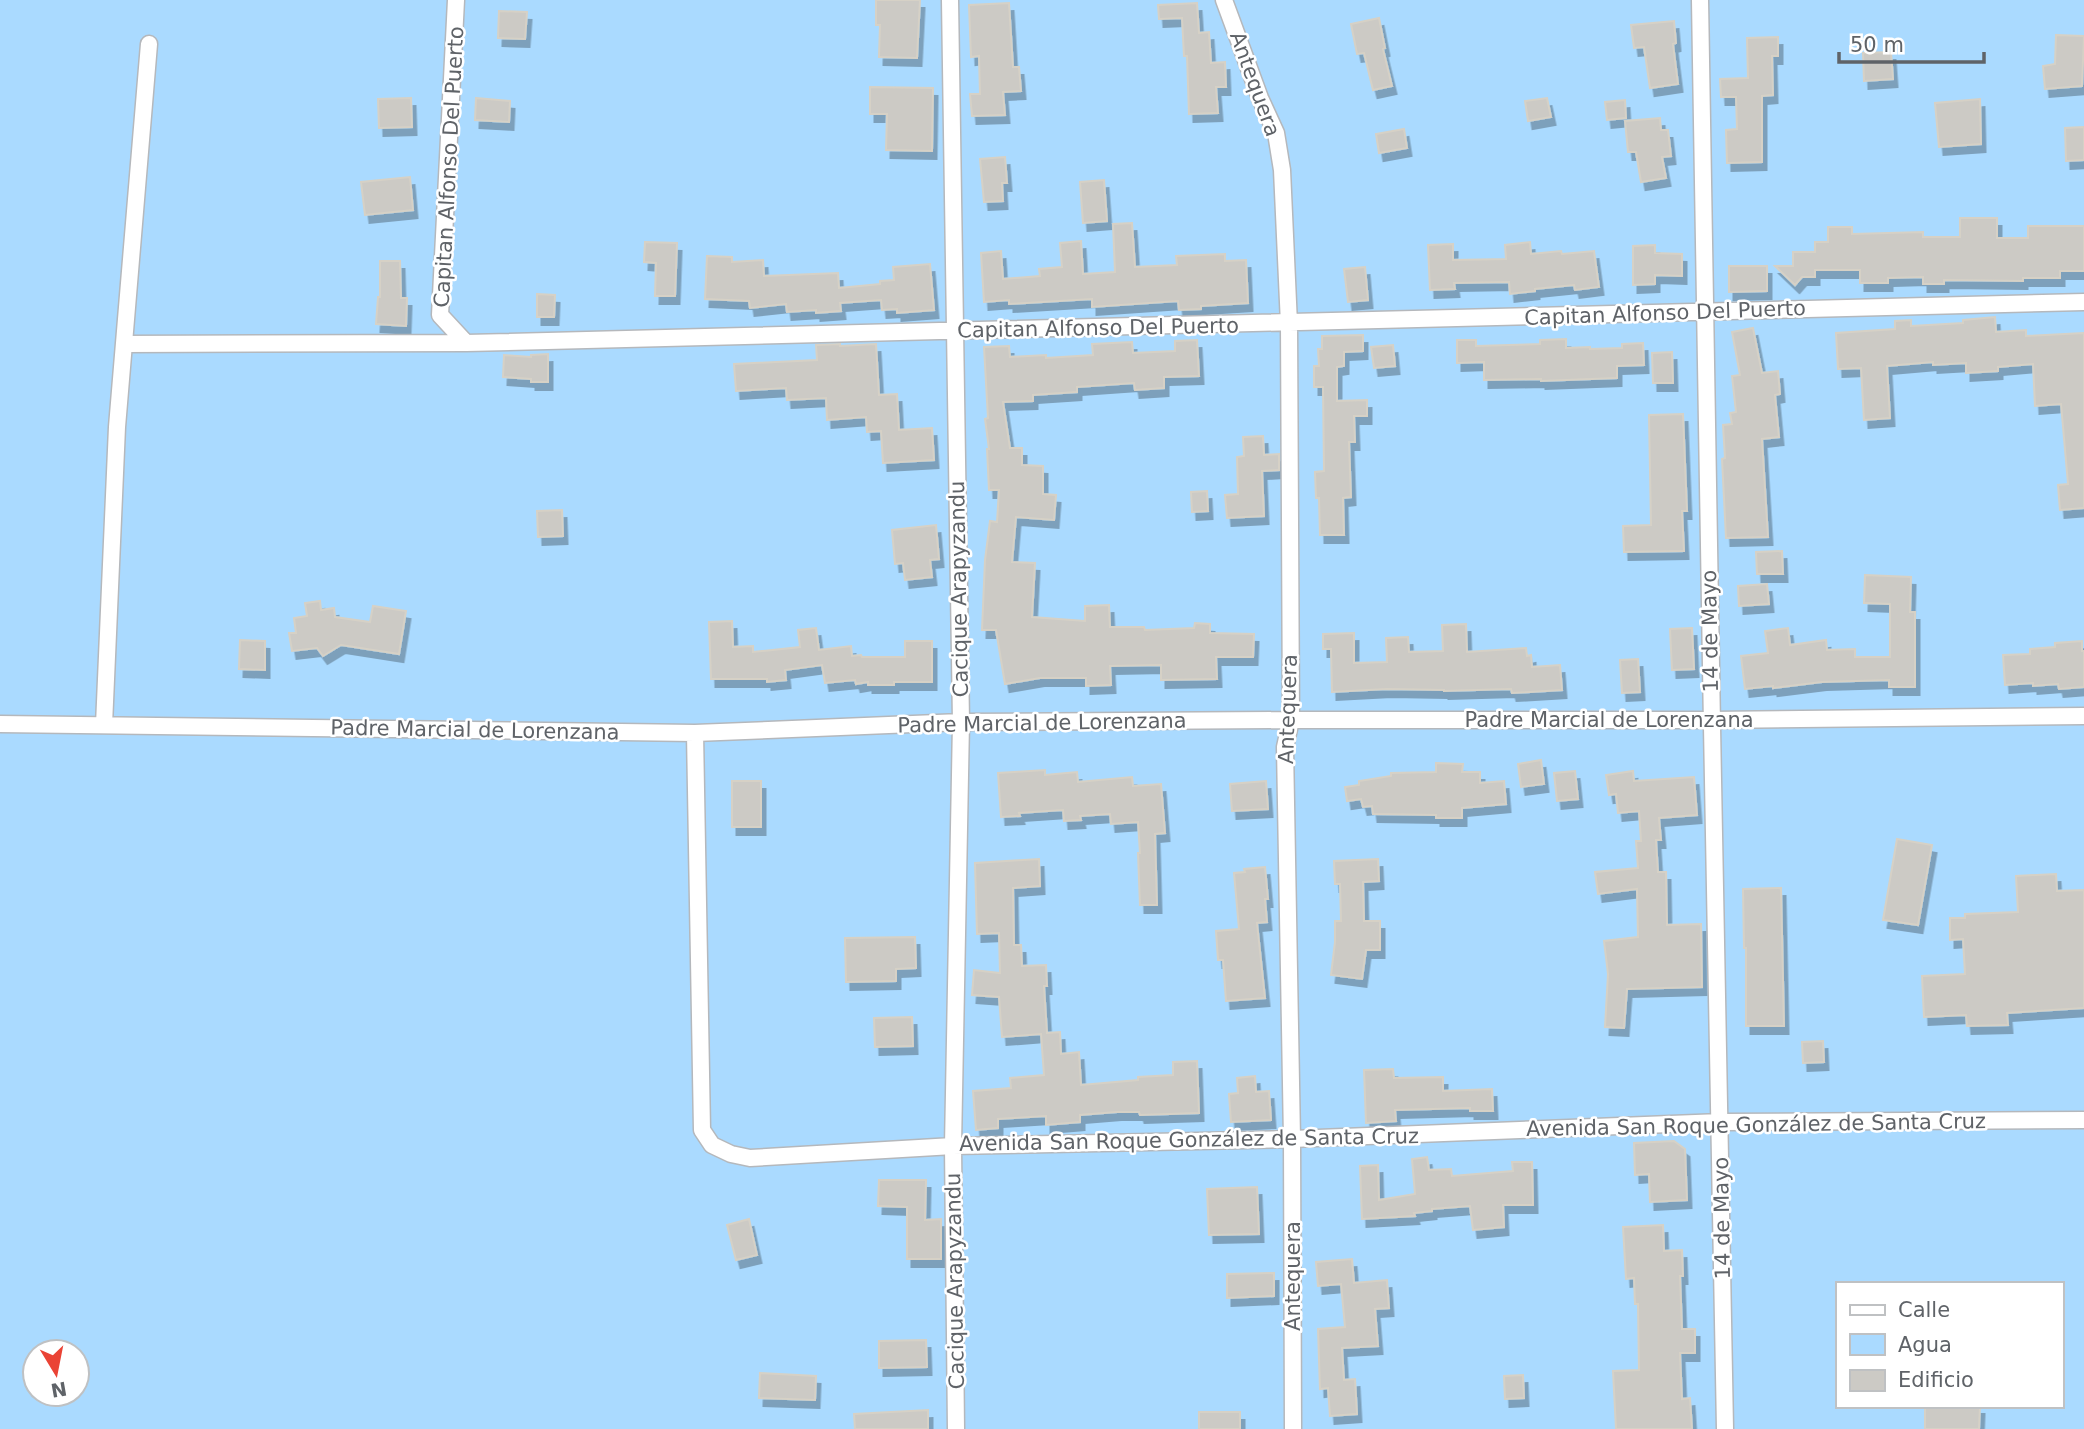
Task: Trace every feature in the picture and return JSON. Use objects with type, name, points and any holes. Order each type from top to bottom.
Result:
[{"type":"street","name":"Capitan Alfonso Del Puerto","points":[[456,0],[440,315],[466,343],[2084,302]]},
{"type":"street","name":"Cacique Arapyzandu","points":[[950,0],[961,722],[953,1146],[956,1429]]},
{"type":"street","name":"Antequera","points":[[1224,0],[1260,98],[1276,133],[1282,170],[1289,324],[1292,720],[1285,747],[1292,1139],[1293,1429]]},
{"type":"street","name":"14 de Mayo","points":[[1700,0],[1703,311],[1725,1429]]},
{"type":"street","points":[[104,724],[117,426],[149,44]]},
{"type":"street","points":[[125,344],[466,343]]},
{"type":"street","name":"Padre Marcial de Lorenzana","points":[[0,724],[695,733],[961,722],[2084,716]]},
{"type":"street","name":"Avenida San Roque González de Santa Cruz","points":[[695,733],[702,1130],[712,1145],[731,1154],[750,1158],[953,1146],[1292,1139],[1721,1122],[2084,1120]]},
{"type":"water","points":[[0,0],[2084,0],[2084,1429],[0,1429]]},
{"type":"building","points":[[876,0],[920,0],[917,58],[879,57],[880,25],[876,25]]},
{"type":"building","points":[[1009,3],[1013,67],[1019,67],[1021,91],[1003,92],[1005,115],[972,116],[970,94],[980,94],[979,56],[971,57],[969,5]]},
{"type":"building","points":[[1197,3],[1199,33],[1209,32],[1211,63],[1225,62],[1226,87],[1216,87],[1218,113],[1189,114],[1187,56],[1184,56],[1182,18],[1159,19],[1158,5]]},
{"type":"building","points":[[499,11],[527,12],[525,39],[498,38]]},
{"type":"building","points":[[1379,18],[1392,86],[1373,90],[1364,53],[1357,54],[1351,24]]},
{"type":"building","points":[[1674,21],[1676,43],[1673,44],[1678,84],[1650,88],[1644,47],[1634,48],[1631,25]]},
{"type":"building","points":[[2056,35],[2084,36],[2082,86],[2045,89],[2043,66],[2055,64]]},
{"type":"building","points":[[1778,37],[1778,56],[1772,56],[1773,95],[1762,96],[1762,162],[1727,163],[1726,130],[1737,129],[1736,97],[1721,97],[1720,79],[1748,78],[1747,38]]},
{"type":"building","points":[[1891,52],[1893,79],[1864,81],[1863,53]]},
{"type":"building","points":[[870,87],[933,88],[932,151],[886,150],[887,114],[870,114]]},
{"type":"building","points":[[411,98],[412,127],[379,128],[378,99]]},
{"type":"building","points":[[476,98],[510,101],[509,122],[475,120]]},
{"type":"building","points":[[1547,98],[1551,117],[1528,121],[1525,101]]},
{"type":"building","points":[[1980,99],[1981,144],[1939,147],[1935,103]]},
{"type":"building","points":[[1625,100],[1626,118],[1607,120],[1605,102]]},
{"type":"building","points":[[1660,118],[1661,130],[1668,130],[1671,156],[1662,157],[1666,178],[1641,182],[1636,152],[1628,152],[1625,121]]},
{"type":"building","points":[[2084,127],[2084,160],[2066,161],[2065,128]]},
{"type":"building","points":[[1404,129],[1407,148],[1379,153],[1376,134]]},
{"type":"building","points":[[1005,157],[1007,183],[1002,183],[1003,201],[984,202],[980,159]]},
{"type":"building","points":[[410,177],[413,210],[365,215],[361,182]]},
{"type":"building","points":[[1104,180],[1107,221],[1083,223],[1080,182]]},
{"type":"building","points":[[1960,218],[1997,218],[1997,238],[2028,238],[2028,226],[2084,226],[2084,271],[2060,271],[2060,278],[2023,278],[2023,281],[1944,280],[1944,284],[1923,284],[1923,277],[1888,278],[1888,283],[1860,283],[1860,270],[1815,270],[1815,277],[1802,277],[1795,285],[1775,266],[1793,266],[1793,252],[1815,252],[1815,242],[1828,242],[1828,227],[1852,227],[1852,234],[1923,232],[1923,237],[1960,237]]},
{"type":"building","points":[[1132,223],[1135,267],[1177,265],[1176,256],[1225,254],[1225,261],[1246,260],[1248,303],[1179,310],[1178,301],[1092,307],[1092,299],[1009,304],[1009,300],[984,302],[981,253],[1001,251],[1003,279],[1040,276],[1039,269],[1062,267],[1060,243],[1081,241],[1083,274],[1115,272],[1113,224]]},
{"type":"building","points":[[645,242],[677,243],[675,296],[655,296],[656,263],[644,262]]},
{"type":"building","points":[[1530,242],[1531,254],[1594,251],[1599,287],[1575,290],[1574,285],[1510,294],[1509,282],[1454,283],[1455,289],[1430,290],[1428,245],[1453,244],[1453,260],[1506,259],[1505,245]]},
{"type":"building","points":[[1655,245],[1655,253],[1682,254],[1682,276],[1655,275],[1655,284],[1633,285],[1633,246]]},
{"type":"building","points":[[707,256],[732,257],[732,262],[763,260],[764,276],[838,273],[839,288],[880,284],[880,281],[894,280],[893,267],[930,264],[934,310],[897,313],[897,309],[882,310],[881,300],[840,303],[841,311],[787,312],[786,304],[750,308],[749,301],[705,299]]},
{"type":"building","points":[[380,261],[400,261],[401,298],[407,298],[406,326],[376,324],[380,297]]},
{"type":"building","points":[[1729,266],[1767,266],[1767,291],[1729,292]]},
{"type":"building","points":[[1365,267],[1368,300],[1348,302],[1344,269]]},
{"type":"building","points":[[537,294],[555,295],[554,317],[537,317]]},
{"type":"building","points":[[1995,317],[1996,332],[2026,330],[2026,336],[2084,333],[2084,508],[2060,510],[2058,485],[2068,484],[2061,404],[2035,406],[2033,364],[1998,367],[1998,371],[1966,373],[1966,363],[1933,365],[1933,362],[1887,366],[1890,418],[1864,420],[1861,368],[1838,369],[1836,333],[1895,329],[1895,321],[1911,320],[1911,326],[1963,323],[1963,320]]},
{"type":"building","points":[[1753,328],[1762,373],[1778,371],[1780,394],[1775,395],[1779,437],[1762,439],[1768,537],[1726,538],[1723,425],[1732,424],[1730,413],[1736,412],[1732,376],[1740,375],[1732,332]]},
{"type":"building","points":[[1363,335],[1363,351],[1344,352],[1344,366],[1337,367],[1337,401],[1367,400],[1367,416],[1354,416],[1355,442],[1349,442],[1351,497],[1343,498],[1344,535],[1320,535],[1315,472],[1324,471],[1323,387],[1314,387],[1314,366],[1319,366],[1318,349],[1322,349],[1322,336]]},
{"type":"building","points":[[1566,339],[1566,348],[1622,348],[1622,344],[1643,343],[1644,365],[1617,366],[1617,378],[1541,381],[1484,380],[1484,362],[1457,363],[1457,340],[1476,340],[1476,346],[1540,344],[1540,340]]},
{"type":"building","points":[[1197,340],[1199,376],[1164,377],[1164,388],[1135,390],[1134,383],[1077,387],[1077,392],[1033,395],[1033,401],[1003,402],[1010,448],[1022,448],[1022,465],[1043,466],[1043,494],[1056,495],[1054,520],[1016,517],[1012,562],[1035,563],[1032,617],[1085,621],[1085,606],[1109,605],[1110,627],[1144,627],[1145,630],[1194,628],[1195,623],[1210,624],[1210,633],[1254,634],[1253,657],[1216,657],[1217,679],[1161,680],[1161,665],[1110,666],[1111,685],[1086,686],[1086,678],[1040,678],[1005,684],[996,630],[982,630],[985,560],[990,521],[997,522],[999,490],[989,490],[984,347],[1009,346],[1010,357],[1046,355],[1046,358],[1093,355],[1092,344],[1132,342],[1133,353],[1175,351],[1175,341]]},
{"type":"building","points":[[876,344],[879,395],[897,394],[899,430],[932,428],[934,460],[883,463],[881,431],[867,432],[866,417],[827,420],[826,398],[787,400],[786,388],[736,391],[734,364],[817,360],[816,345]]},
{"type":"building","points":[[1393,345],[1395,366],[1374,368],[1371,347]]},
{"type":"building","points":[[1672,352],[1673,383],[1653,383],[1652,353]]},
{"type":"building","points":[[548,354],[548,382],[503,377],[504,355],[531,357]]},
{"type":"building","points":[[1683,414],[1687,511],[1682,511],[1684,551],[1624,552],[1623,526],[1651,525],[1649,415]]},
{"type":"building","points":[[1263,436],[1264,455],[1279,454],[1279,470],[1262,471],[1264,516],[1227,518],[1225,495],[1238,494],[1237,457],[1244,456],[1243,437]]},
{"type":"building","points":[[1207,491],[1208,511],[1192,512],[1191,492]]},
{"type":"building","points":[[562,510],[563,536],[538,537],[537,511]]},
{"type":"building","points":[[936,525],[939,559],[930,560],[932,577],[905,580],[903,563],[895,564],[892,530]]},
{"type":"building","points":[[1782,551],[1783,574],[1757,574],[1756,552]]},
{"type":"building","points":[[1865,575],[1911,577],[1910,612],[1915,612],[1915,687],[1889,687],[1889,680],[1822,682],[1745,689],[1741,656],[1768,653],[1765,631],[1788,628],[1790,645],[1826,640],[1827,650],[1855,649],[1855,657],[1890,657],[1890,604],[1864,603]]},
{"type":"building","points":[[1767,584],[1769,604],[1739,606],[1738,586]]},
{"type":"building","points":[[320,601],[321,610],[334,608],[335,617],[370,622],[373,606],[406,611],[399,654],[341,645],[323,656],[317,648],[292,651],[289,633],[296,633],[294,618],[307,616],[305,603]]},
{"type":"building","points":[[732,621],[733,647],[753,646],[753,652],[800,647],[798,630],[816,628],[819,650],[851,646],[852,656],[905,657],[905,641],[932,641],[932,682],[868,685],[868,682],[856,684],[855,680],[825,683],[822,665],[785,670],[786,680],[767,682],[767,679],[711,679],[709,622]]},
{"type":"building","points":[[1466,624],[1467,652],[1526,648],[1527,656],[1531,655],[1532,667],[1560,665],[1562,690],[1512,693],[1511,689],[1332,692],[1331,649],[1323,649],[1323,634],[1354,633],[1354,663],[1387,662],[1386,638],[1408,637],[1409,652],[1443,651],[1442,625]]},
{"type":"building","points":[[1692,628],[1694,669],[1672,670],[1670,629]]},
{"type":"building","points":[[240,640],[265,641],[265,670],[239,669]]},
{"type":"building","points":[[2082,641],[2084,687],[2059,689],[2058,684],[2033,686],[2033,683],[2005,685],[2003,655],[2030,654],[2030,649],[2055,647],[2055,643]]},
{"type":"building","points":[[1638,659],[1640,692],[1622,693],[1620,660]]},
{"type":"building","points":[[1541,760],[1544,784],[1521,787],[1518,764]]},
{"type":"building","points":[[1436,763],[1463,764],[1462,772],[1480,772],[1480,783],[1504,781],[1506,804],[1462,808],[1462,818],[1436,818],[1436,815],[1373,814],[1372,806],[1363,807],[1361,799],[1347,801],[1345,787],[1359,785],[1359,781],[1391,776],[1391,773],[1436,772]]},
{"type":"building","points":[[1045,770],[1045,775],[1077,772],[1078,782],[1132,777],[1133,786],[1161,784],[1165,833],[1155,834],[1157,905],[1140,905],[1138,822],[1111,824],[1110,814],[1080,816],[1081,820],[1064,821],[1063,810],[1001,817],[998,773]]},
{"type":"building","points":[[1575,771],[1578,799],[1557,801],[1554,773]]},
{"type":"building","points":[[1633,771],[1634,781],[1694,777],[1697,815],[1659,818],[1661,840],[1656,840],[1658,872],[1666,872],[1667,925],[1701,924],[1702,987],[1627,989],[1624,1028],[1605,1027],[1608,974],[1604,941],[1638,937],[1637,889],[1598,894],[1595,872],[1638,868],[1636,841],[1641,841],[1639,811],[1618,813],[1616,794],[1609,795],[1606,775]]},
{"type":"building","points":[[732,781],[761,781],[761,827],[732,827]]},
{"type":"building","points":[[1266,781],[1268,809],[1232,811],[1230,784]]},
{"type":"building","points":[[1897,839],[1932,845],[1918,925],[1883,920]]},
{"type":"building","points":[[1039,859],[1040,886],[1013,888],[1014,945],[1021,945],[1022,966],[1046,965],[1047,986],[1044,986],[1047,1033],[1060,1032],[1061,1054],[1079,1052],[1081,1085],[1173,1075],[1173,1062],[1197,1061],[1199,1113],[1140,1115],[1139,1112],[1117,1112],[1080,1115],[1080,1122],[1046,1125],[1046,1116],[998,1119],[998,1128],[976,1130],[973,1091],[1011,1088],[1010,1078],[1044,1075],[1041,1034],[1002,1037],[999,997],[972,995],[974,970],[1000,973],[999,933],[977,934],[975,863]]},
{"type":"building","points":[[1378,859],[1379,881],[1363,882],[1364,921],[1380,921],[1380,950],[1366,950],[1362,979],[1331,975],[1335,921],[1341,921],[1340,884],[1335,884],[1334,861]]},
{"type":"building","points":[[1265,867],[1267,922],[1257,923],[1265,998],[1226,1001],[1223,960],[1218,960],[1216,931],[1239,929],[1234,873]]},
{"type":"building","points":[[2056,874],[2057,891],[2084,890],[2084,1008],[2007,1013],[2008,1025],[1967,1026],[1966,1015],[1924,1017],[1922,976],[1965,974],[1963,939],[1950,940],[1950,918],[1965,918],[1965,914],[2018,912],[2016,876]]},
{"type":"building","points":[[1781,888],[1784,1026],[1746,1026],[1743,889]]},
{"type":"building","points":[[915,937],[916,968],[896,969],[896,981],[846,982],[845,938]]},
{"type":"building","points":[[912,1017],[913,1046],[875,1047],[874,1018]]},
{"type":"building","points":[[1823,1041],[1824,1062],[1803,1063],[1802,1042]]},
{"type":"building","points":[[1393,1069],[1394,1078],[1443,1077],[1443,1091],[1492,1089],[1493,1111],[1470,1111],[1470,1108],[1395,1110],[1396,1121],[1366,1123],[1364,1070]]},
{"type":"building","points":[[1255,1076],[1256,1092],[1269,1091],[1271,1120],[1231,1122],[1229,1094],[1238,1093],[1237,1078]]},
{"type":"building","points":[[1674,1141],[1685,1149],[1687,1200],[1650,1202],[1649,1174],[1635,1175],[1634,1143]]},
{"type":"building","points":[[1427,1157],[1429,1170],[1451,1169],[1452,1176],[1513,1171],[1512,1162],[1532,1162],[1533,1205],[1503,1205],[1504,1227],[1473,1230],[1470,1206],[1432,1209],[1414,1213],[1415,1216],[1362,1219],[1360,1166],[1378,1165],[1379,1200],[1415,1194],[1412,1159]]},
{"type":"building","points":[[879,1180],[926,1180],[925,1220],[941,1219],[941,1259],[907,1259],[907,1207],[878,1206]]},
{"type":"building","points":[[1257,1187],[1259,1234],[1209,1235],[1207,1189]]},
{"type":"building","points":[[749,1219],[757,1255],[736,1260],[727,1225]]},
{"type":"building","points":[[1663,1225],[1664,1251],[1682,1250],[1682,1329],[1695,1329],[1695,1353],[1680,1353],[1682,1399],[1690,1398],[1692,1429],[1616,1429],[1613,1371],[1639,1370],[1638,1304],[1635,1304],[1634,1278],[1626,1279],[1623,1227]]},
{"type":"building","points":[[1352,1259],[1354,1283],[1387,1280],[1389,1308],[1375,1309],[1378,1346],[1342,1348],[1344,1380],[1355,1379],[1357,1414],[1330,1416],[1328,1388],[1320,1389],[1318,1329],[1345,1327],[1341,1284],[1318,1286],[1316,1262]]},
{"type":"building","points":[[1274,1273],[1274,1296],[1227,1298],[1227,1274]]},
{"type":"building","points":[[926,1340],[927,1367],[879,1368],[879,1341]]},
{"type":"building","points":[[760,1373],[816,1376],[815,1400],[759,1398]]},
{"type":"building","points":[[1523,1375],[1524,1398],[1505,1399],[1504,1376]]},
{"type":"building","points":[[1925,1408],[1980,1408],[1979,1429],[1925,1429]]},
{"type":"building","points":[[928,1410],[928,1429],[855,1429],[854,1414]]},
{"type":"building","points":[[1199,1412],[1240,1412],[1240,1429],[1199,1429]]}]
